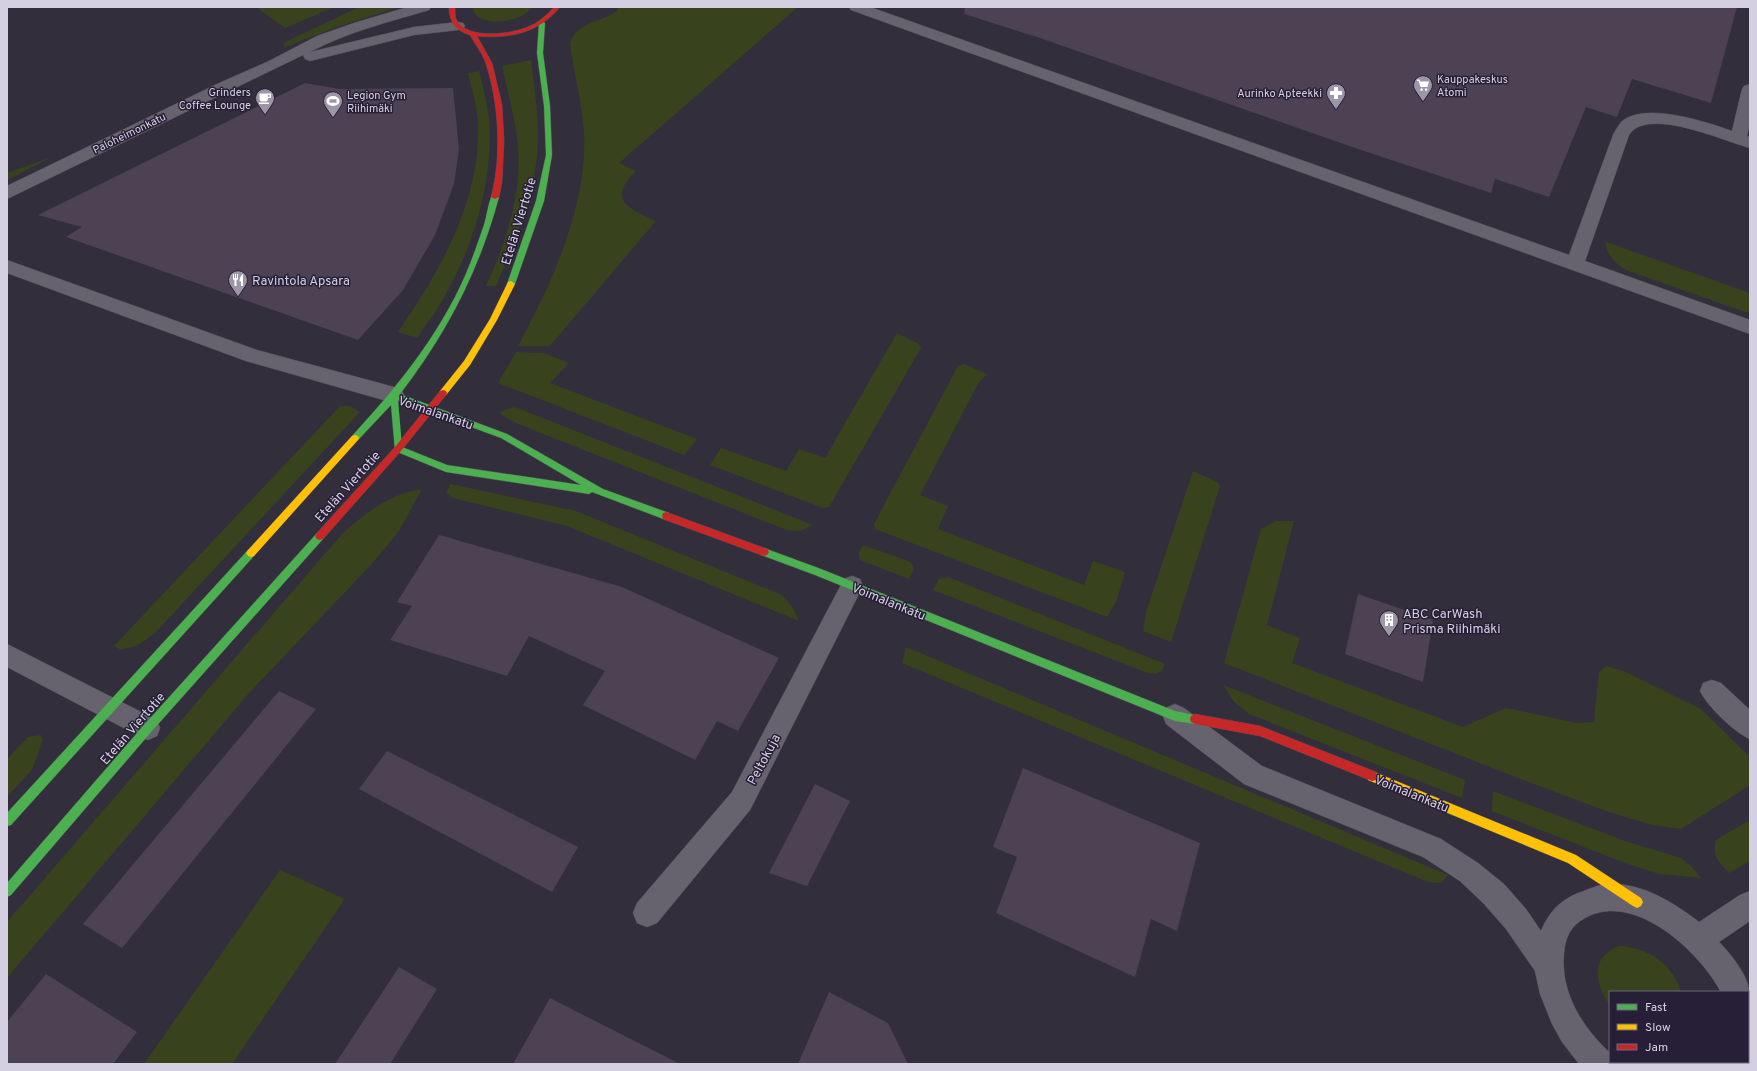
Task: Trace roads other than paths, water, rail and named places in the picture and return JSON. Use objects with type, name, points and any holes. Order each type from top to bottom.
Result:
[{"type":"street","name":"Paloheimonkatu","points":[[7,193],[223,87],[274,64],[322,39],[359,26],[424,7]]},
{"type":"street","points":[[452,7],[451,16],[458,26],[472,33],[503,36],[524,32],[542,23],[549,18],[557,7]]},
{"type":"street","points":[[856,7],[1750,327]]},
{"type":"street","name":"Etelän Viertotie","points":[[7,891],[148,728],[398,449],[467,363],[494,320],[512,282],[540,201],[549,155],[547,106],[540,53],[542,23]]},
{"type":"street","name":"Paloheimonkatu","points":[[274,64],[414,31],[458,26]]},
{"type":"street","name":"Etelän Viertotie","points":[[7,821],[394,395],[425,353],[452,311],[471,273],[490,220],[499,182],[501,141],[499,105],[489,63],[472,33]]},
{"type":"street","points":[[1574,265],[1621,135],[1628,125],[1641,120],[1659,118],[1680,121],[1744,141],[1750,89]]},
{"type":"street","points":[[7,266],[252,356],[394,395]]},
{"type":"street","name":"Voimalankatu","points":[[600,492],[446,468],[398,449],[394,395],[504,436],[600,492],[818,572],[1175,716],[1260,731],[1572,859],[1637,902]]},
{"type":"street","name":"Peltokuja","points":[[647,913],[741,801],[852,586]]},
{"type":"street","points":[[7,655],[108,709],[148,728]]},
{"type":"street","points":[[1712,691],[1750,727]]},
{"type":"street","name":"Voimalankatu","points":[[1175,716],[1253,775],[1432,848],[1469,872],[1494,894],[1516,919],[1549,966]]},
{"type":"street","points":[[1598,1063],[1582,1045],[1568,1025],[1558,1005],[1551,985],[1549,966],[1550,948],[1554,932],[1562,919],[1573,909],[1586,902],[1619,898],[1637,902],[1675,920],[1699,939],[1723,966],[1736,991]]},
{"type":"street","points":[[1699,939],[1750,905]]},
{"type":"place","name":"Kauppakeskus Atomi","points":[[1423,102]]},
{"type":"place","name":"Aurinko Apteekki","points":[[1336,110]]},
{"type":"place","name":"Grinders Coffee Lounge","points":[[265,115]]},
{"type":"place","name":"Legion Gym Riihimäki","points":[[333,118]]},
{"type":"place","name":"Ravintola Apsara","points":[[238,297]]},
{"type":"place","name":"ABC CarWash Prisma Riihimäki","points":[[1389,637]]}]
